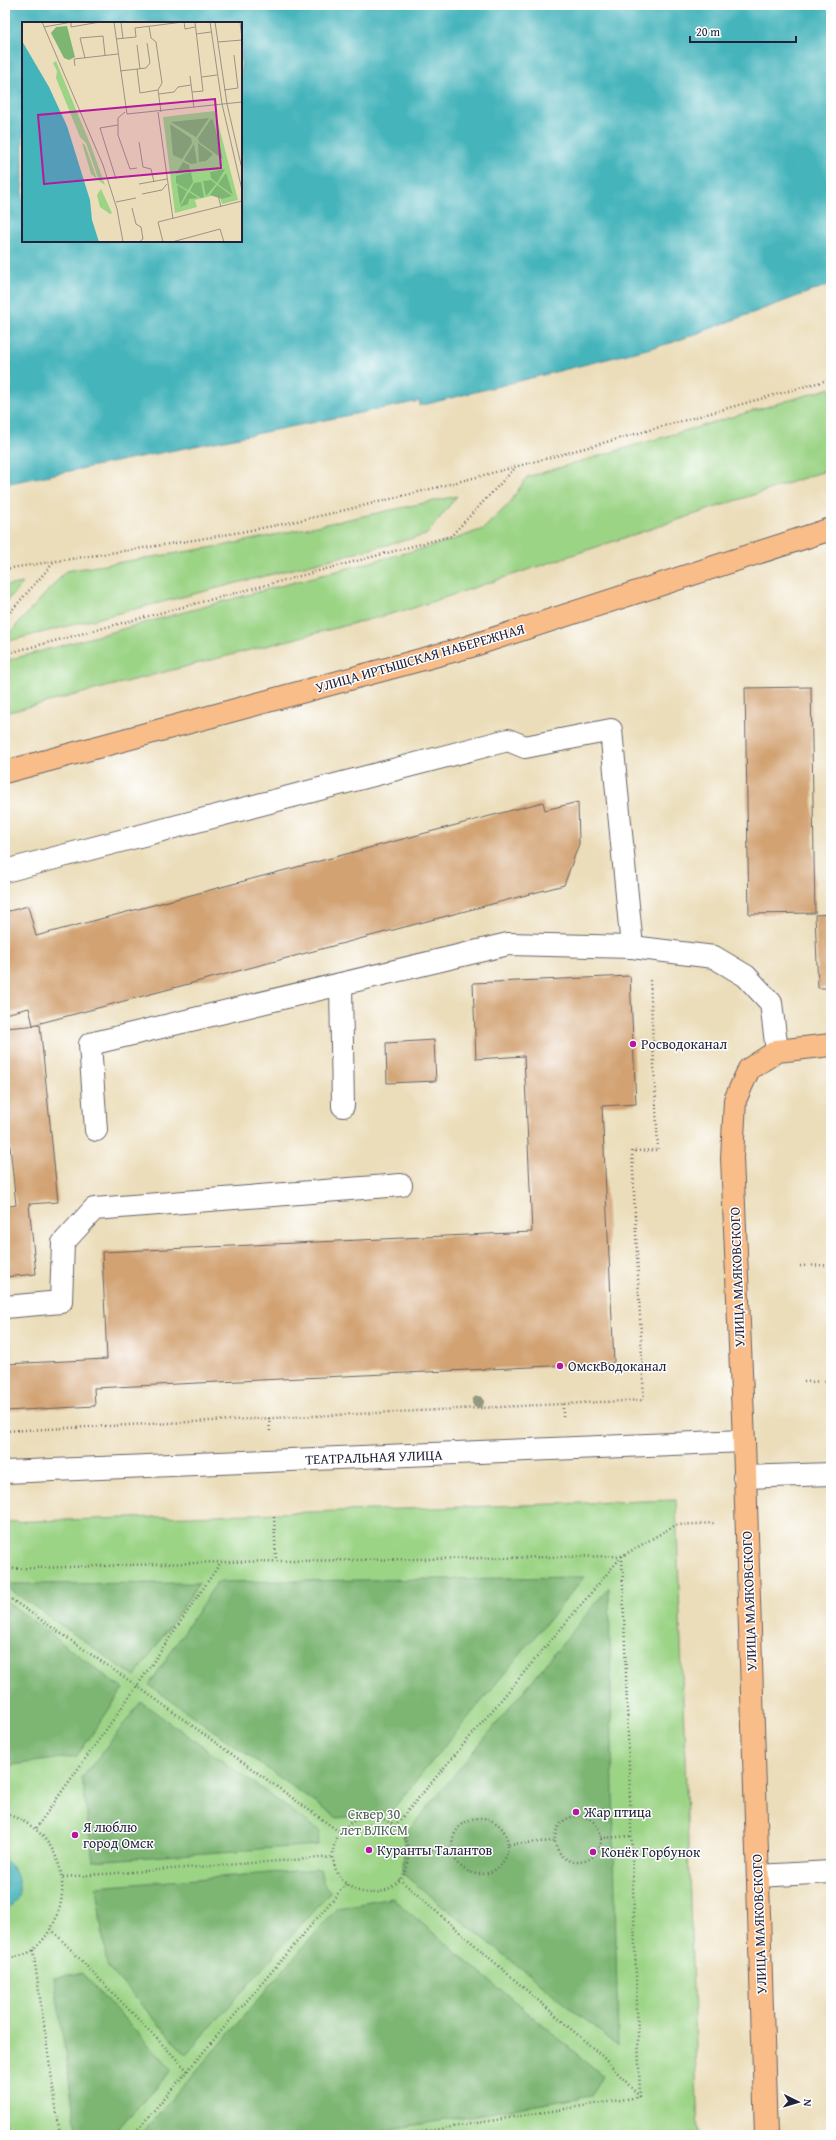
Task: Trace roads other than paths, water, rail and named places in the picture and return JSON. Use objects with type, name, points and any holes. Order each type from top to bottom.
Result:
[{"type":"main road","name":"УЛИЦА ИРТЫШСКАЯ НАБЕРЕЖНАЯ","points":[[5,772],[468,647],[831,529]]},
{"type":"main road","points":[[777,1050],[831,1045]]},
{"type":"main road","name":"УЛИЦА МАЯКОВСКОГО","points":[[766,2135],[744,1441],[732,1158],[735,1100],[749,1069],[777,1050]]},
{"type":"street","points":[[5,871],[508,740],[525,747],[611,730],[640,948]]},
{"type":"street","points":[[96,1130],[90,1044],[508,944],[640,948],[714,957],[746,976],[771,1003],[777,1050]]},
{"type":"street","points":[[341,984],[343,1106]]},
{"type":"street","points":[[5,1307],[61,1302],[63,1243],[94,1209],[401,1185]]},
{"type":"street","name":"ТЕАТРАЛЬНАЯ УЛИЦА","points":[[5,1472],[744,1441]]},
{"type":"street","points":[[744,1477],[831,1474]]},
{"type":"street","points":[[758,1876],[831,1872]]},
{"type":"water","points":[[5,5],[831,5],[831,284],[671,343],[419,406],[420,401],[5,484]]},
{"type":"water","points":[[5,1861],[16,1874],[19,1891],[15,1902],[5,1910]]},
{"type":"place","name":"Росводоканал","points":[[633,1044]]},
{"type":"place","name":"ОмскВодоканал","points":[[560,1366]]},
{"type":"place","name":"Жар птица","points":[[576,1812]]},
{"type":"place","name":"Я люблю город Омск","points":[[75,1835]]},
{"type":"place","name":"Куранты Талантов","points":[[369,1850]]},
{"type":"place","name":"Конёк Горбунок","points":[[593,1852]]},
{"type":"park label","name":"Сквер 30 лет ВЛКСМ","points":[[374,1822]]}]
